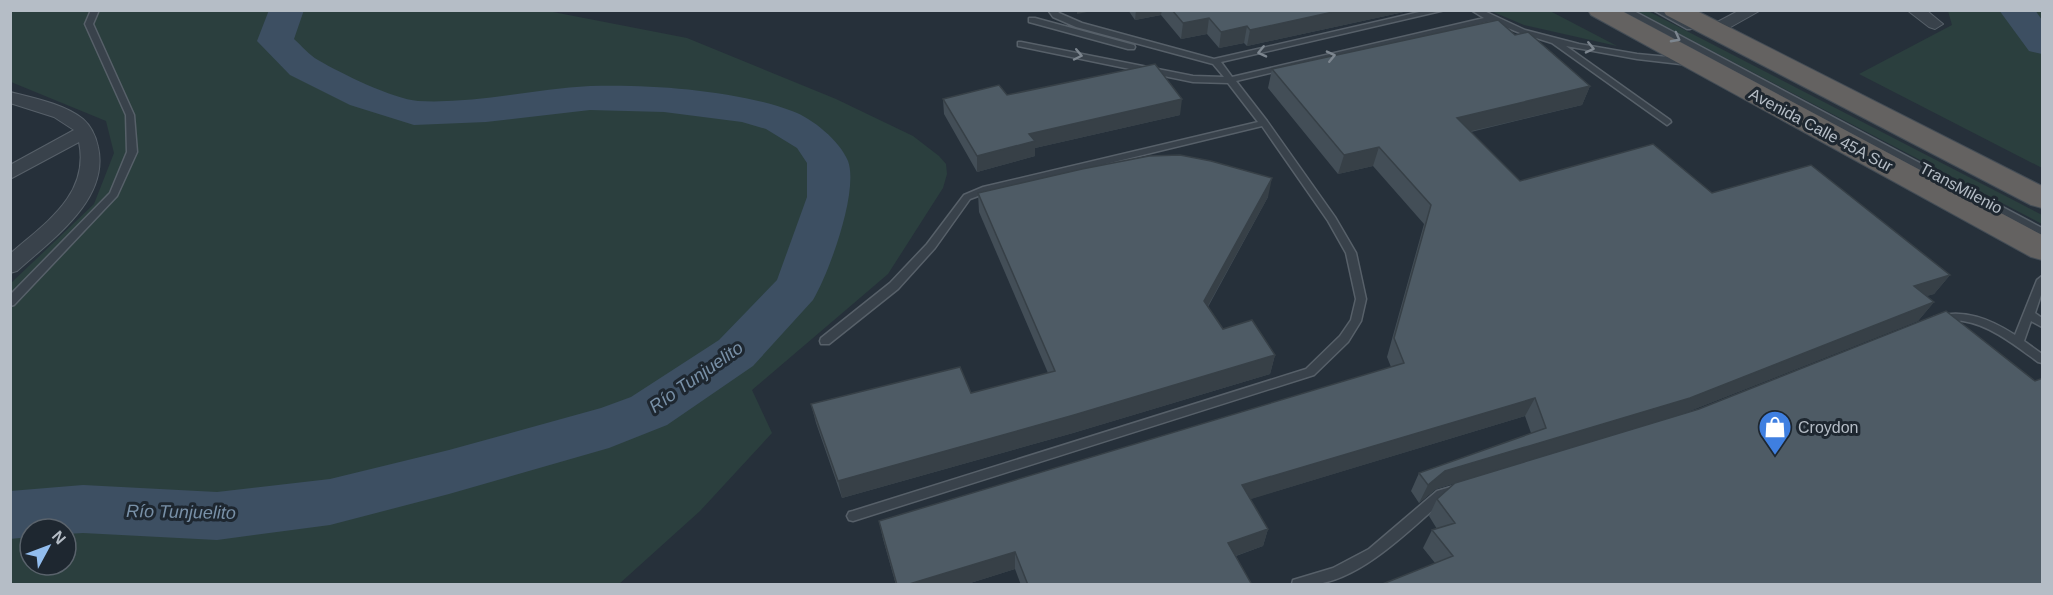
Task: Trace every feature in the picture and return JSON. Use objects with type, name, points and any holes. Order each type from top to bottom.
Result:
[{"type":"highway","name":"Avenida Calle 45A Sur","points":[[1600,10],[2043,249]]},
{"type":"highway","points":[[1675,10],[2043,198]]},
{"type":"street","points":[[1714,30],[1753,10]]},
{"type":"street","points":[[1916,10],[1935,24]]},
{"type":"street","points":[[10,266],[80,198],[92,167],[92,152],[84,132],[77,123],[58,112],[15,102]]},
{"type":"street","points":[[10,173],[84,132]]},
{"type":"lane","points":[[10,302],[114,194],[132,152],[130,115],[89,24],[95,10]]},
{"type":"lane","points":[[853,516],[1310,372],[1344,339],[1356,321],[1361,299],[1351,253],[1332,219],[1264,123],[1216,62],[1078,25],[1056,15],[1052,10]]},
{"type":"lane","points":[[1032,20],[1162,56],[1216,62],[1442,10]]},
{"type":"lane","points":[[1475,10],[1491,19],[1551,39],[1626,56],[1697,63]]},
{"type":"lane","name":"TransMilenio","points":[[1625,10],[2043,232]]},
{"type":"lane","name":"TransMilenio","points":[[1657,10],[2043,208]]},
{"type":"lane","points":[[1021,44],[1193,79],[1230,80],[1491,19]]},
{"type":"lane","points":[[1551,39],[1667,122]]},
{"type":"lane","points":[[825,341],[894,286],[931,246],[967,197],[983,190],[1264,123]]},
{"type":"lane","points":[[2018,342],[2043,280]]},
{"type":"lane","points":[[2029,314],[2043,323]]},
{"type":"lane","points":[[1925,325],[1947,316],[1960,315],[1973,319],[2018,342],[2043,359]]},
{"type":"lane","points":[[1298,585],[1336,573],[1374,553],[1441,495],[1464,488]]},
{"type":"green space","points":[[11,11],[548,11],[687,38],[836,99],[913,136],[939,156],[946,164],[947,174],[943,188],[888,274],[752,390],[772,433],[700,511],[619,584],[11,584],[11,283],[94,204],[114,153],[106,121],[11,82]]},
{"type":"green space","points":[[1491,11],[1550,11],[1617,46],[1524,25]]},
{"type":"green space","points":[[1636,11],[1648,11],[2042,215],[2042,224]]},
{"type":"green space","points":[[1948,11],[2042,11],[2042,168],[1859,74],[1952,25]]},
{"type":"building","points":[[1172,10],[1342,10],[1250,30],[1247,26],[1221,32],[1209,18],[1183,23]]},
{"type":"building","points":[[1498,20],[1515,35],[1528,32],[1590,86],[1457,118],[1520,181],[1653,144],[1712,193],[1811,165],[1950,275],[1914,286],[1934,302],[1690,398],[1445,471],[1428,485],[1419,473],[1546,428],[1535,398],[1242,485],[1268,529],[1228,543],[1252,585],[1028,585],[1015,552],[906,585],[897,585],[879,521],[1404,363],[1394,338],[1431,205],[1379,147],[1344,155],[1272,69]]},
{"type":"building","points":[[1155,64],[1182,99],[1029,134],[1035,141],[977,156],[943,99],[999,85],[1007,95]]},
{"type":"building","points":[[1180,155],[1272,178],[1204,301],[1223,329],[1252,320],[1275,355],[1074,415],[838,481],[811,404],[960,367],[971,393],[1055,371],[978,193],[1149,156]]},
{"type":"building","name":"Croydon","points":[[1946,311],[2035,381],[2043,378],[2043,585],[1380,585],[1453,556],[1432,530],[1455,523],[1437,499],[1455,483],[1699,409]]},
{"type":"waterway","name":"Río Tunjuelito","points":[[10,515],[83,509],[217,516],[330,502],[449,472],[609,427],[649,411],[736,353],[797,288],[818,232],[828,197],[828,162],[811,139],[780,120],[745,110],[664,100],[590,98],[486,110],[414,113],[364,97],[303,67],[275,41],[287,10]]},
{"type":"waterway","name":"Río Tunjuelito","points":[[2016,10],[2042,43]]},
{"type":"place","name":"Croydon","points":[[1775,456]]}]
